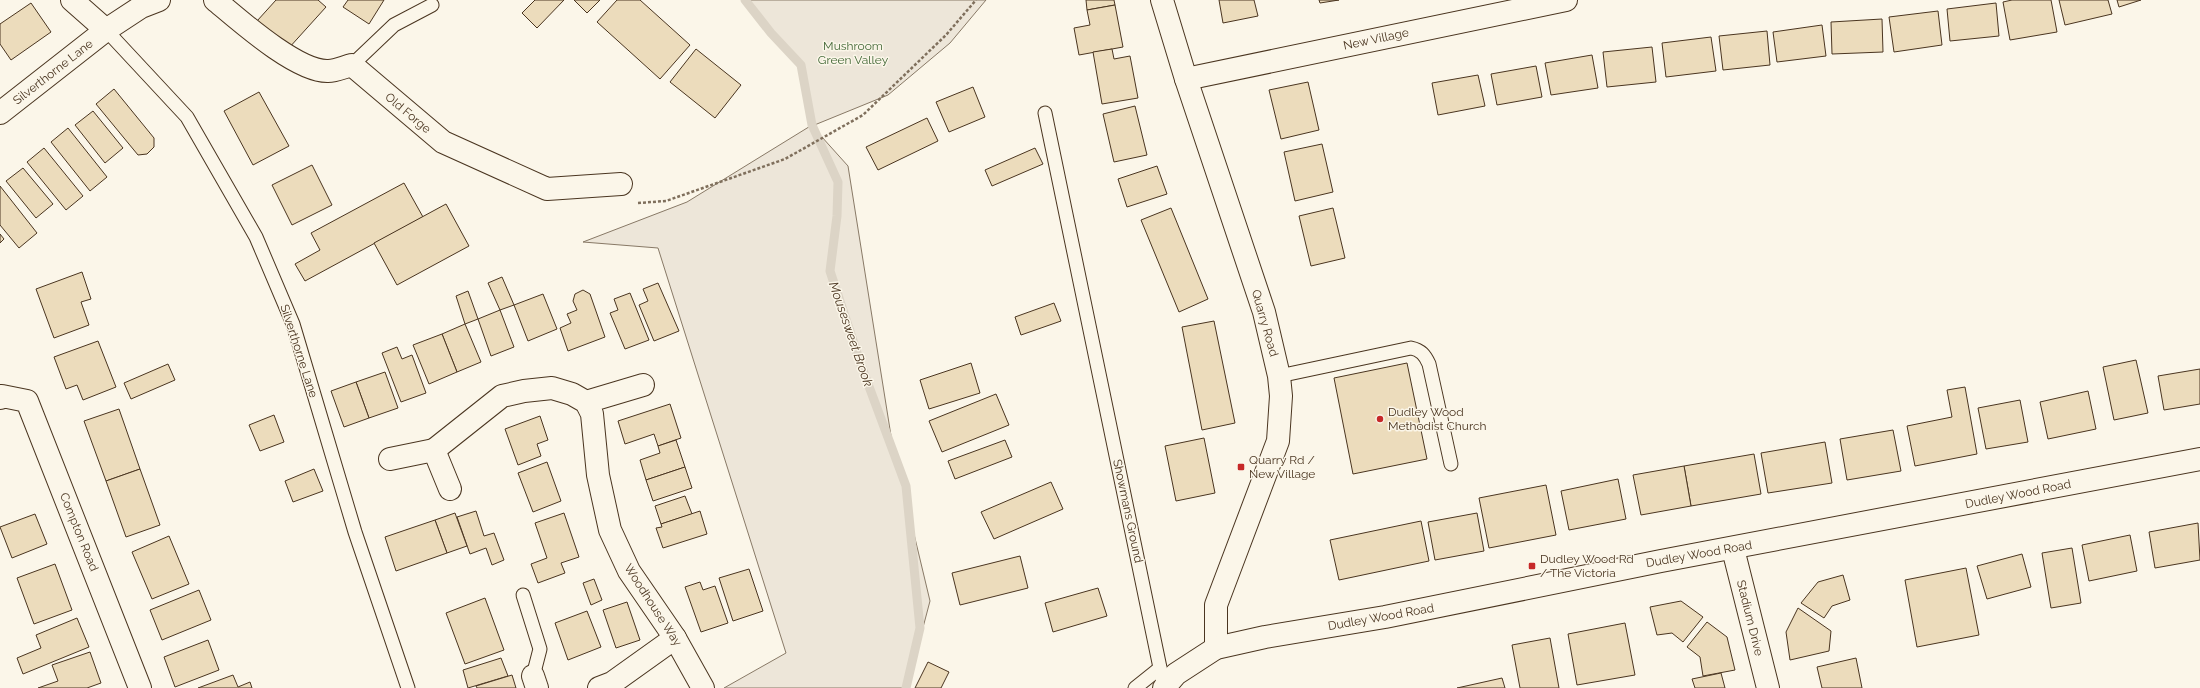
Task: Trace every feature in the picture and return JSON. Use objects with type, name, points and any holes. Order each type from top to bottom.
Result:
[{"type":"street","points":[[72,0],[106,30]]},
{"type":"street","points":[[214,0],[294,60],[314,69],[328,71],[352,65]]},
{"type":"street","name":"Quarry Road","points":[[1162,0],[1186,79],[1264,312],[1280,376],[1281,396],[1278,441],[1216,605],[1216,648]]},
{"type":"street","name":"New Village","points":[[1186,79],[1566,0]]},
{"type":"street","name":"Silverthorne Lane","points":[[0,113],[106,30],[145,2]]},
{"type":"street","name":"Old Forge","points":[[352,65],[443,142],[546,189],[621,184]]},
{"type":"street","points":[[390,459],[434,450],[502,396],[524,391],[552,388],[572,394],[586,402],[642,385]]},
{"type":"street","name":"Compton Road","points":[[1,397],[27,400],[140,688]]},
{"type":"street","name":"Woodhouse Way","points":[[586,402],[592,414],[598,475],[610,530],[629,571],[675,638],[704,688]]},
{"type":"street","points":[[434,450],[450,489]]},
{"type":"street","name":"Dudley Wood Road","points":[[1163,681],[1216,648],[2200,459]]},
{"type":"street","name":"Stadium Drive","points":[[1733,549],[1768,688]]},
{"type":"street","points":[[599,688],[612,683],[675,638]]},
{"type":"lane","points":[[352,65],[394,25],[432,6]]},
{"type":"lane","name":"Silverthorne Lane","points":[[106,30],[187,117],[256,237],[293,324],[355,532],[408,688]]},
{"type":"lane","name":"Showmans Ground","points":[[1046,113],[1163,681]]},
{"type":"lane","points":[[1280,376],[1411,348],[1419,350],[1425,356],[1429,364],[1451,464]]},
{"type":"lane","points":[[523,595],[540,649],[535,682]]},
{"type":"lane","points":[[1135,688],[1163,681]]},
{"type":"path","points":[[802,150],[863,115],[946,36],[976,0]]},
{"type":"green space","name":"Mushroom Green Valley","points":[[745,0],[986,0],[950,43],[888,95],[812,126],[848,166],[892,442],[930,601],[907,688],[724,688],[786,653],[658,248],[583,242],[687,202],[812,125],[801,65],[771,33]]},
{"type":"building","points":[[276,0],[318,0],[326,7],[288,49],[257,21]]},
{"type":"building","points":[[348,0],[384,0],[369,24],[343,7]]},
{"type":"building","points":[[535,0],[564,0],[537,28],[522,13]]},
{"type":"building","points":[[574,0],[600,0],[587,13]]},
{"type":"building","points":[[617,0],[640,0],[690,45],[660,79],[597,22]]},
{"type":"building","points":[[1086,0],[1114,0],[1115,5],[1087,10]]},
{"type":"building","points":[[1219,0],[1254,0],[1258,16],[1223,23]]},
{"type":"building","points":[[1319,0],[1339,0],[1320,3]]},
{"type":"building","points":[[2012,0],[2051,0],[2057,32],[2010,40],[2003,2]]},
{"type":"building","points":[[2059,0],[2108,0],[2112,14],[2065,25]]},
{"type":"building","points":[[2117,0],[2141,0],[2119,7]]},
{"type":"building","points":[[31,3],[51,32],[11,60],[0,44],[0,24]]},
{"type":"building","points":[[1996,3],[1999,36],[1950,41],[1947,9]]},
{"type":"building","points":[[1115,5],[1123,47],[1079,55],[1074,28],[1090,25],[1087,10]]},
{"type":"building","points":[[1938,11],[1942,45],[1894,52],[1889,17]]},
{"type":"building","points":[[1882,19],[1883,52],[1832,54],[1831,22]]},
{"type":"building","points":[[1822,25],[1826,56],[1777,62],[1773,32]]},
{"type":"building","points":[[1767,31],[1770,65],[1723,70],[1719,36]]},
{"type":"building","points":[[1711,37],[1716,71],[1666,77],[1662,43]]},
{"type":"building","points":[[1652,47],[1656,82],[1607,87],[1603,52]]},
{"type":"building","points":[[696,49],[741,85],[715,118],[670,82]]},
{"type":"building","points":[[1112,49],[1114,59],[1130,56],[1138,98],[1102,104],[1093,52]]},
{"type":"building","points":[[1592,55],[1598,88],[1551,95],[1545,63]]},
{"type":"building","points":[[1536,66],[1542,97],[1497,105],[1491,74]]},
{"type":"building","points":[[1478,75],[1485,106],[1438,115],[1432,83]]},
{"type":"building","points":[[1308,82],[1319,130],[1281,139],[1269,90]]},
{"type":"building","points":[[973,87],[985,117],[949,132],[936,102]]},
{"type":"building","points":[[114,89],[154,138],[154,147],[147,154],[138,155],[96,104]]},
{"type":"building","points":[[259,92],[289,146],[253,165],[224,111]]},
{"type":"building","points":[[1135,106],[1147,155],[1114,162],[1103,114]]},
{"type":"building","points":[[93,111],[123,148],[105,163],[75,125]]},
{"type":"building","points":[[927,118],[938,141],[878,170],[866,147]]},
{"type":"building","points":[[68,128],[107,177],[90,191],[51,142]]},
{"type":"building","points":[[1322,144],[1333,192],[1295,201],[1284,152]]},
{"type":"building","points":[[44,148],[83,196],[66,210],[27,162]]},
{"type":"building","points":[[1035,148],[1043,164],[992,186],[985,170]]},
{"type":"building","points":[[312,165],[332,205],[292,225],[272,185]]},
{"type":"building","points":[[1157,166],[1167,194],[1127,207],[1118,179]]},
{"type":"building","points":[[23,168],[53,204],[36,218],[6,181]]},
{"type":"building","points":[[404,183],[423,217],[305,281],[295,264],[320,250],[311,233]]},
{"type":"building","points":[[0,186],[37,233],[19,248],[0,225]]},
{"type":"building","points":[[446,204],[469,246],[397,285],[374,243]]},
{"type":"building","points":[[1171,208],[1208,299],[1179,312],[1141,220]]},
{"type":"building","points":[[1333,208],[1345,258],[1311,266],[1299,216]]},
{"type":"building","points":[[0,234],[4,239],[0,243]]},
{"type":"building","points":[[82,272],[91,299],[81,302],[89,325],[54,338],[36,289]]},
{"type":"building","points":[[502,277],[514,305],[500,310],[488,283]]},
{"type":"building","points":[[658,283],[679,331],[654,341],[639,305],[648,301],[643,289]]},
{"type":"building","points":[[583,290],[590,294],[605,337],[568,351],[560,328],[571,323],[567,314],[577,310],[573,301],[575,294]]},
{"type":"building","points":[[468,291],[478,319],[465,324],[456,296]]},
{"type":"building","points":[[630,293],[649,340],[625,349],[610,313],[618,310],[614,299]]},
{"type":"building","points":[[543,294],[557,329],[528,341],[514,305]]},
{"type":"building","points":[[1054,303],[1061,321],[1021,335],[1015,317]]},
{"type":"building","points":[[500,310],[514,347],[491,356],[478,319]]},
{"type":"building","points":[[1214,321],[1235,423],[1202,430],[1182,327]]},
{"type":"building","points":[[465,324],[481,362],[457,372],[442,334]]},
{"type":"building","points":[[442,334],[457,372],[429,384],[413,345]]},
{"type":"building","points":[[98,341],[116,387],[83,400],[77,385],[66,389],[54,357]]},
{"type":"building","points":[[397,347],[402,359],[412,355],[426,393],[401,402],[382,353]]},
{"type":"building","points":[[2136,360],[2148,413],[2114,420],[2103,367]]},
{"type":"building","points":[[971,363],[980,393],[929,409],[920,380]]},
{"type":"building","name":"Dudley Wood Methodist Church","points":[[1407,363],[1427,459],[1353,474],[1334,378]]},
{"type":"building","points":[[168,364],[175,380],[131,399],[124,383]]},
{"type":"building","points":[[2200,369],[2200,404],[2164,410],[2158,376]]},
{"type":"building","points":[[385,372],[398,408],[369,418],[356,382]]},
{"type":"building","points":[[356,382],[369,418],[344,427],[331,391]]},
{"type":"building","points":[[1965,387],[1977,454],[1915,466],[1907,426],[1952,417],[1947,390]]},
{"type":"building","points":[[2088,391],[2096,429],[2048,439],[2040,402]]},
{"type":"building","points":[[996,394],[1009,425],[942,452],[929,421]]},
{"type":"building","points":[[2020,400],[2028,442],[1986,449],[1978,408]]},
{"type":"building","points":[[670,404],[681,438],[658,446],[654,434],[625,444],[618,421]]},
{"type":"building","points":[[119,409],[140,469],[106,481],[84,421]]},
{"type":"building","points":[[274,415],[284,442],[260,451],[249,425]]},
{"type":"building","points":[[540,416],[548,440],[537,444],[541,456],[518,465],[505,429]]},
{"type":"building","points":[[1893,430],[1901,471],[1847,480],[1840,439]]},
{"type":"building","points":[[1204,438],[1215,493],[1176,501],[1165,446]]},
{"type":"building","points":[[676,440],[685,467],[646,480],[640,460],[660,453],[658,446]]},
{"type":"building","points":[[1005,440],[1012,457],[955,479],[948,461]]},
{"type":"building","points":[[1825,442],[1832,483],[1768,493],[1761,453]]},
{"type":"building","points":[[1754,454],[1761,494],[1691,506],[1684,466]]},
{"type":"building","points":[[547,462],[561,501],[533,512],[518,473]]},
{"type":"building","points":[[1684,466],[1691,506],[1641,515],[1633,475]]},
{"type":"building","points":[[685,467],[692,488],[653,501],[646,480]]},
{"type":"building","points":[[140,469],[160,525],[126,537],[106,481]]},
{"type":"building","points":[[314,469],[323,491],[293,502],[285,481]]},
{"type":"building","points":[[1618,479],[1626,519],[1569,530],[1561,491]]},
{"type":"building","points":[[1051,482],[1063,509],[994,539],[981,512]]},
{"type":"building","points":[[1546,485],[1556,535],[1489,548],[1479,498]]},
{"type":"building","points":[[685,496],[692,514],[661,524],[655,506]]},
{"type":"building","points":[[476,511],[484,536],[494,533],[504,560],[492,565],[486,548],[470,554],[457,517]]},
{"type":"building","points":[[700,511],[707,534],[663,548],[656,528],[662,527],[661,524]]},
{"type":"building","points":[[455,513],[467,546],[447,553],[435,520]]},
{"type":"building","points":[[564,513],[579,557],[561,563],[565,573],[538,583],[531,564],[547,558],[535,523]]},
{"type":"building","points":[[1477,513],[1484,551],[1435,560],[1428,522]]},
{"type":"building","points":[[35,514],[47,544],[12,558],[0,527]]},
{"type":"building","points":[[435,520],[447,553],[396,571],[385,537]]},
{"type":"building","points":[[1421,521],[1429,561],[1339,580],[1330,540]]},
{"type":"building","points":[[2198,523],[2200,560],[2155,568],[2149,532]]},
{"type":"building","points":[[2130,535],[2137,571],[2089,581],[2082,545]]},
{"type":"building","points":[[169,536],[189,584],[152,599],[132,552]]},
{"type":"building","points":[[2072,548],[2081,603],[2051,608],[2042,553]]},
{"type":"building","points":[[2022,554],[2031,587],[1987,599],[1977,566]]},
{"type":"building","points":[[1020,556],[1028,588],[960,605],[952,573]]},
{"type":"building","points":[[55,564],[72,610],[34,624],[17,578]]},
{"type":"building","points":[[1966,568],[1979,635],[1917,647],[1905,580]]},
{"type":"building","points":[[749,569],[763,611],[733,621],[719,578]]},
{"type":"building","points":[[1843,575],[1850,600],[1832,606],[1824,618],[1801,603],[1818,582]]},
{"type":"building","points":[[594,579],[602,600],[591,605],[583,583]]},
{"type":"building","points":[[700,582],[703,590],[715,586],[728,623],[701,632],[685,587]]},
{"type":"building","points":[[1098,588],[1107,616],[1053,632],[1045,603]]},
{"type":"building","points":[[199,590],[211,620],[162,640],[150,610]]},
{"type":"building","points":[[485,598],[504,650],[465,664],[446,613]]},
{"type":"building","points":[[1681,601],[1703,617],[1683,642],[1672,633],[1657,635],[1650,607]]},
{"type":"building","points":[[627,602],[640,640],[616,648],[603,610]]},
{"type":"building","points":[[1798,608],[1831,631],[1829,651],[1790,660],[1786,632]]},
{"type":"building","points":[[587,611],[601,647],[568,660],[555,623]]},
{"type":"building","points":[[77,618],[89,647],[23,674],[17,658],[41,648],[36,635]]},
{"type":"building","points":[[1707,622],[1727,637],[1735,670],[1703,676],[1700,657],[1687,647]]},
{"type":"building","points":[[1625,623],[1635,675],[1577,685],[1568,634]]},
{"type":"building","points":[[1550,638],[1559,688],[1520,688],[1512,645]]},
{"type":"building","points":[[208,640],[219,670],[175,687],[164,657]]},
{"type":"building","points":[[90,652],[101,683],[87,688],[38,688],[58,681],[52,665]]},
{"type":"building","points":[[501,658],[508,676],[468,688],[463,670]]},
{"type":"building","points":[[1856,658],[1862,688],[1822,688],[1817,667]]},
{"type":"building","points":[[928,662],[949,672],[941,688],[915,688]]},
{"type":"building","points":[[1721,673],[1725,688],[1695,688],[1692,679]]},
{"type":"building","points":[[233,675],[238,687],[250,682],[252,688],[198,688]]},
{"type":"building","points":[[512,675],[516,688],[477,688],[476,686]]},
{"type":"building","points":[[1502,678],[1505,688],[1457,688]]},
{"type":"waterway","name":"Mousesweet Brook","points":[[745,0],[771,33],[801,65],[812,125],[838,182],[837,216],[830,271],[861,365],[906,486],[920,628],[906,688]]},
{"type":"place","name":"Dudley Wood Methodist Church","points":[[1380,419]]},
{"type":"place","name":"Quarry Rd / New Village","points":[[1241,467]]},
{"type":"place","name":"Dudley Wood Rd / The Victoria","points":[[1532,566]]}]
